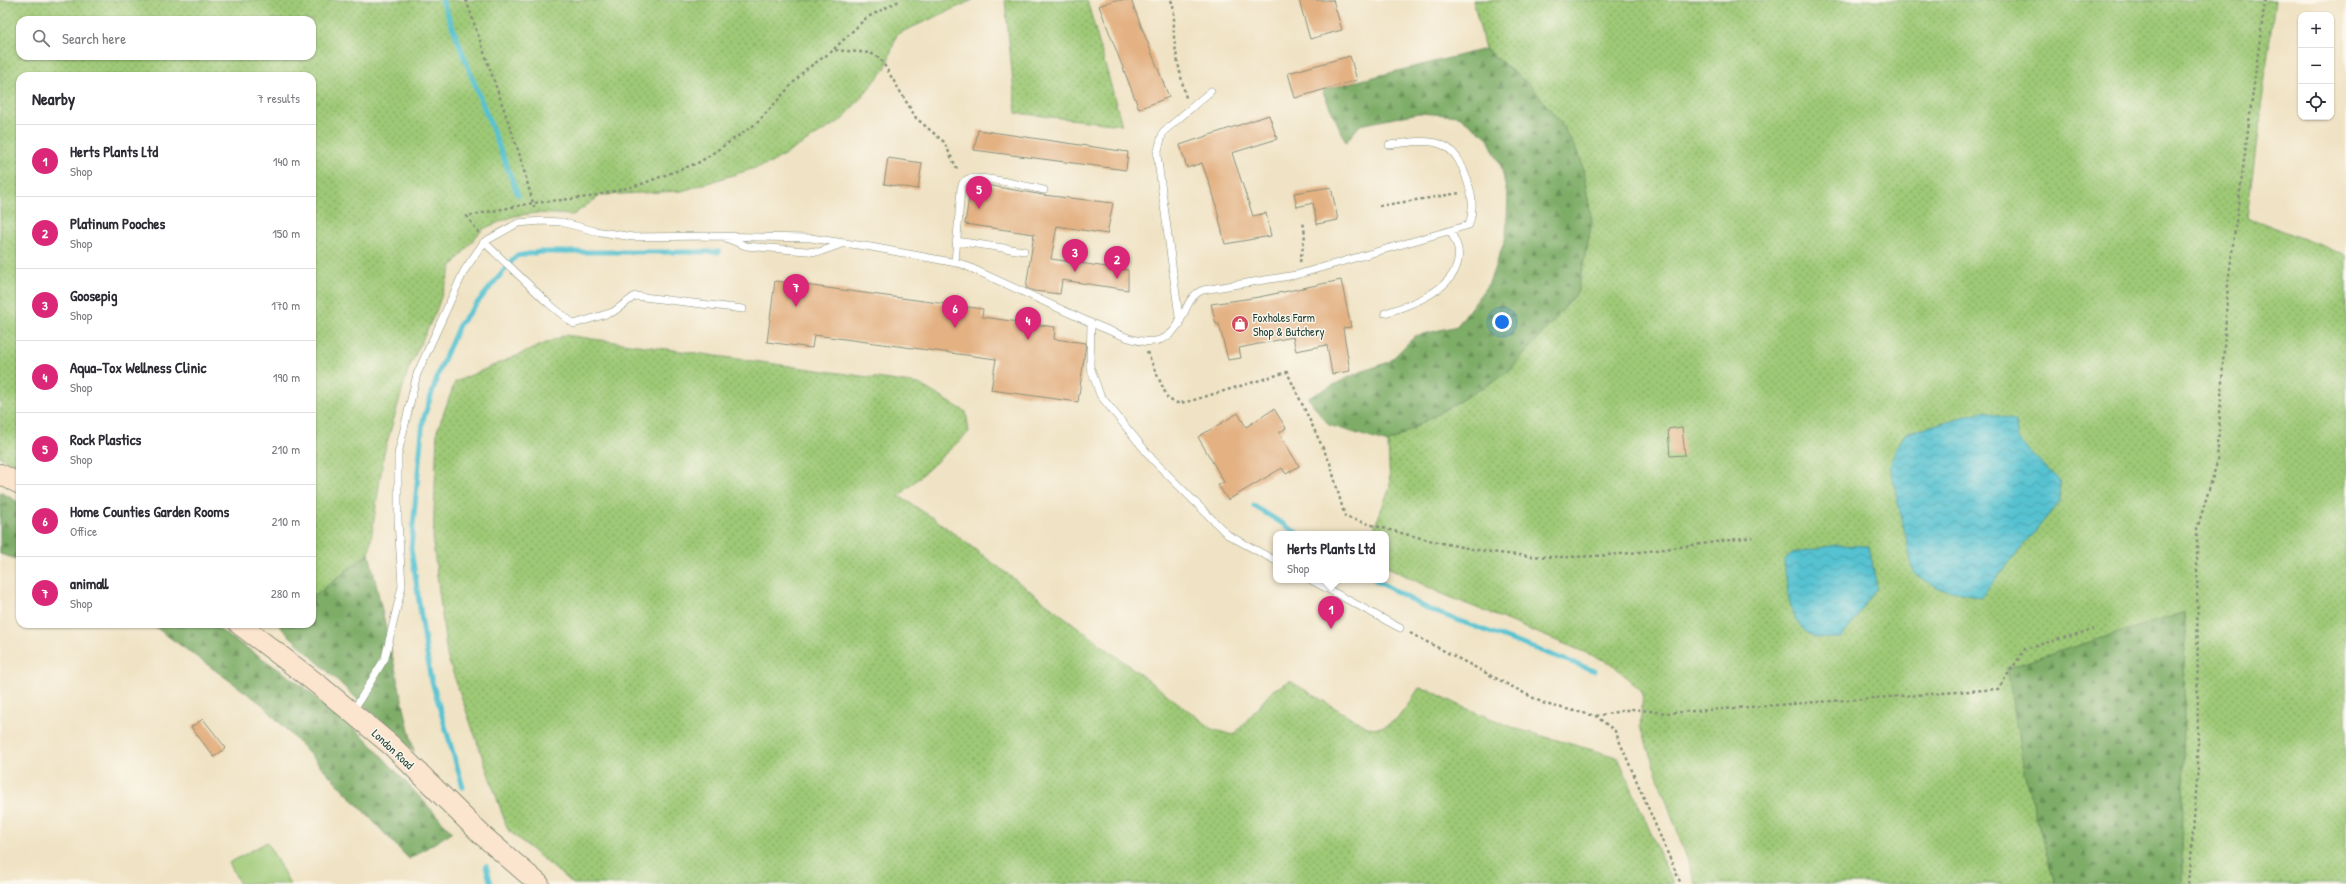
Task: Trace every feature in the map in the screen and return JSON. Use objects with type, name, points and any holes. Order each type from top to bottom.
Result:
[{"type":"main road","points":[[0,474],[16,482]]},
{"type":"main road","name":"London Road","points":[[244,628],[392,746],[482,835],[539,884]]},
{"type":"lane","points":[[1180,324],[1157,154],[1163,132],[1211,91]]},
{"type":"lane","points":[[352,713],[385,658],[402,586],[398,520],[398,454],[417,374],[464,271],[484,242],[518,223],[541,221],[561,222],[595,231],[633,237],[720,236],[811,238],[955,263],[1091,323],[1142,341],[1155,342],[1171,336],[1180,324],[1191,298],[1196,292],[1296,275],[1451,232],[1469,225],[1473,214],[1471,191],[1464,165],[1458,155],[1447,147],[1432,142],[1412,142],[1389,145]]},
{"type":"lane","points":[[955,263],[961,188],[963,181],[969,178],[980,178],[1044,190]]},
{"type":"lane","points":[[1385,313],[1427,298],[1443,285],[1455,269],[1458,258],[1458,248],[1451,232]]},
{"type":"lane","points":[[720,236],[746,246],[819,252],[844,243]]},
{"type":"lane","points":[[956,241],[1024,251]]},
{"type":"lane","points":[[484,242],[549,304],[574,324],[613,312],[635,296],[743,309]]},
{"type":"lane","points":[[1091,323],[1090,366],[1100,395],[1153,460],[1228,535],[1273,559]]},
{"type":"lane","points":[[1317,583],[1400,628]]},
{"type":"path","points":[[466,0],[519,153],[536,212],[541,221]]},
{"type":"path","points":[[484,242],[467,216],[533,203],[589,197],[639,185],[700,162],[757,123],[805,70],[834,50],[866,18],[901,0]]},
{"type":"path","points":[[1171,0],[1175,11],[1174,34],[1177,61],[1188,110]]},
{"type":"path","points":[[2189,884],[2198,767],[2197,529],[2218,463],[2228,283],[2265,0]]},
{"type":"path","points":[[834,50],[870,53],[880,58],[916,118],[944,142],[963,181]]},
{"type":"path","points":[[1379,206],[1471,191]]},
{"type":"path","points":[[1296,275],[1305,235],[1303,221]]},
{"type":"path","points":[[1142,341],[1168,399],[1177,403],[1187,402],[1287,372],[1330,463],[1345,517],[1419,539],[1478,551],[1558,557],[1604,556],[1753,537]]},
{"type":"path","points":[[1400,628],[1545,704],[1596,716],[1632,709],[1667,714],[1998,689],[2025,649],[2094,629]]},
{"type":"path","points":[[1596,716],[1615,731],[1681,884]]},
{"type":"green space","points":[[0,0],[973,0],[897,34],[885,69],[843,119],[771,163],[682,191],[601,195],[573,215],[536,213],[514,216],[485,228],[479,233],[452,266],[436,311],[408,370],[384,453],[369,553],[316,595],[316,72],[16,72],[16,465],[0,457]]},
{"type":"green space","points":[[1005,0],[1087,0],[1122,125],[1016,113]]},
{"type":"green space","points":[[1473,0],[2275,0],[2247,217],[2346,255],[2346,884],[2182,884],[2185,612],[2024,772],[2055,884],[1696,884],[1640,727],[1643,693],[1611,663],[1440,593],[1389,568],[1389,531],[1373,531],[1390,487],[1388,443],[1509,372],[1577,293],[1592,222],[1581,159],[1560,122],[1531,86],[1485,49]]},
{"type":"green space","points":[[1485,49],[1531,86],[1560,122],[1581,159],[1592,222],[1577,293],[1509,372],[1388,443],[1329,425],[1308,398],[1355,374],[1389,362],[1415,336],[1457,326],[1489,283],[1506,237],[1508,198],[1501,166],[1487,137],[1459,116],[1419,113],[1360,125],[1346,142],[1322,90]]},
{"type":"green space","points":[[565,335],[919,384],[966,412],[969,432],[899,496],[936,520],[1214,730],[1234,735],[1273,690],[1290,681],[1367,727],[1377,728],[1385,726],[1398,717],[1419,688],[1429,690],[1463,707],[1517,729],[1618,757],[1673,884],[573,884],[508,830],[447,656],[433,543],[437,431],[455,382]]},
{"type":"green space","points":[[0,492],[16,501],[16,559],[0,554]]},
{"type":"green space","points":[[369,553],[414,752],[281,628],[316,628],[316,595]]},
{"type":"green space","points":[[2185,612],[2182,884],[2055,884],[2024,772],[2007,668]]},
{"type":"green space","points":[[157,628],[217,628],[293,679],[365,738],[452,832],[409,859],[262,704]]},
{"type":"green space","points":[[267,842],[290,884],[240,884],[229,863]]},
{"type":"water","points":[[1983,411],[2016,421],[2017,439],[2061,482],[2060,501],[1981,597],[1941,589],[1914,574],[1890,466],[1896,448],[1906,433]]},
{"type":"water","points":[[1836,545],[1869,546],[1877,587],[1842,638],[1820,638],[1809,634],[1801,627],[1795,618],[1788,596],[1784,562],[1792,553]]},
{"type":"building","points":[[1115,0],[1131,0],[1169,97],[1139,109],[1099,6]]},
{"type":"building","points":[[1299,0],[1333,0],[1342,30],[1310,39]]},
{"type":"building","points":[[1350,56],[1357,80],[1295,98],[1288,73]]},
{"type":"building","points":[[1269,115],[1277,139],[1232,153],[1253,216],[1266,213],[1271,236],[1225,244],[1214,197],[1202,163],[1187,168],[1180,145]]},
{"type":"building","points":[[978,130],[1128,152],[1126,170],[974,150]]},
{"type":"building","points":[[888,158],[922,163],[918,189],[884,184]]},
{"type":"building","points":[[975,183],[1043,195],[1113,203],[1107,234],[1057,226],[1051,259],[1128,270],[1128,290],[1062,280],[1060,294],[1034,291],[1026,288],[1034,234],[965,224],[971,184]]},
{"type":"building","points":[[1331,187],[1338,220],[1317,224],[1313,203],[1297,207],[1294,193]]},
{"type":"building","points":[[1341,280],[1351,327],[1343,328],[1350,371],[1332,374],[1327,345],[1296,351],[1293,337],[1239,348],[1241,358],[1228,360],[1219,324],[1216,324],[1211,304],[1259,297]]},
{"type":"building","points":[[775,281],[983,309],[982,317],[1055,327],[1054,339],[1086,343],[1078,402],[991,390],[996,359],[814,335],[812,348],[767,342]]},
{"type":"building","points":[[1274,409],[1286,428],[1279,433],[1299,466],[1286,474],[1282,468],[1228,500],[1218,485],[1224,482],[1198,437],[1238,413],[1246,427]]},
{"type":"building","points":[[1682,427],[1685,455],[1670,456],[1668,429]]},
{"type":"building","points":[[203,719],[226,748],[214,757],[191,727]]},
{"type":"waterway","points":[[442,0],[518,195]]},
{"type":"waterway","points":[[463,787],[430,675],[411,548],[423,420],[440,369],[459,325],[516,256],[540,252],[719,252]]},
{"type":"waterway","points":[[1254,506],[1294,531]]},
{"type":"waterway","points":[[1380,583],[1430,610],[1595,671]]},
{"type":"waterway","points":[[486,866],[491,884]]},
{"type":"place","name":"Rock Plastics","points":[[979,209]]},
{"type":"place","name":"Goosepig","points":[[1075,272]]},
{"type":"place","name":"Platinum Pooches","points":[[1117,279]]},
{"type":"place","name":"animall","points":[[796,307]]},
{"type":"place","name":"Foxholes Farm Shop & Butchery","points":[[1240,324]]},
{"type":"place","name":"Home Counties Garden Rooms","points":[[955,328]]},
{"type":"place","name":"Aqua-Tox Wellness Clinic","points":[[1028,340]]},
{"type":"place","name":"Herts Plants Ltd","points":[[1331,629]]}]
